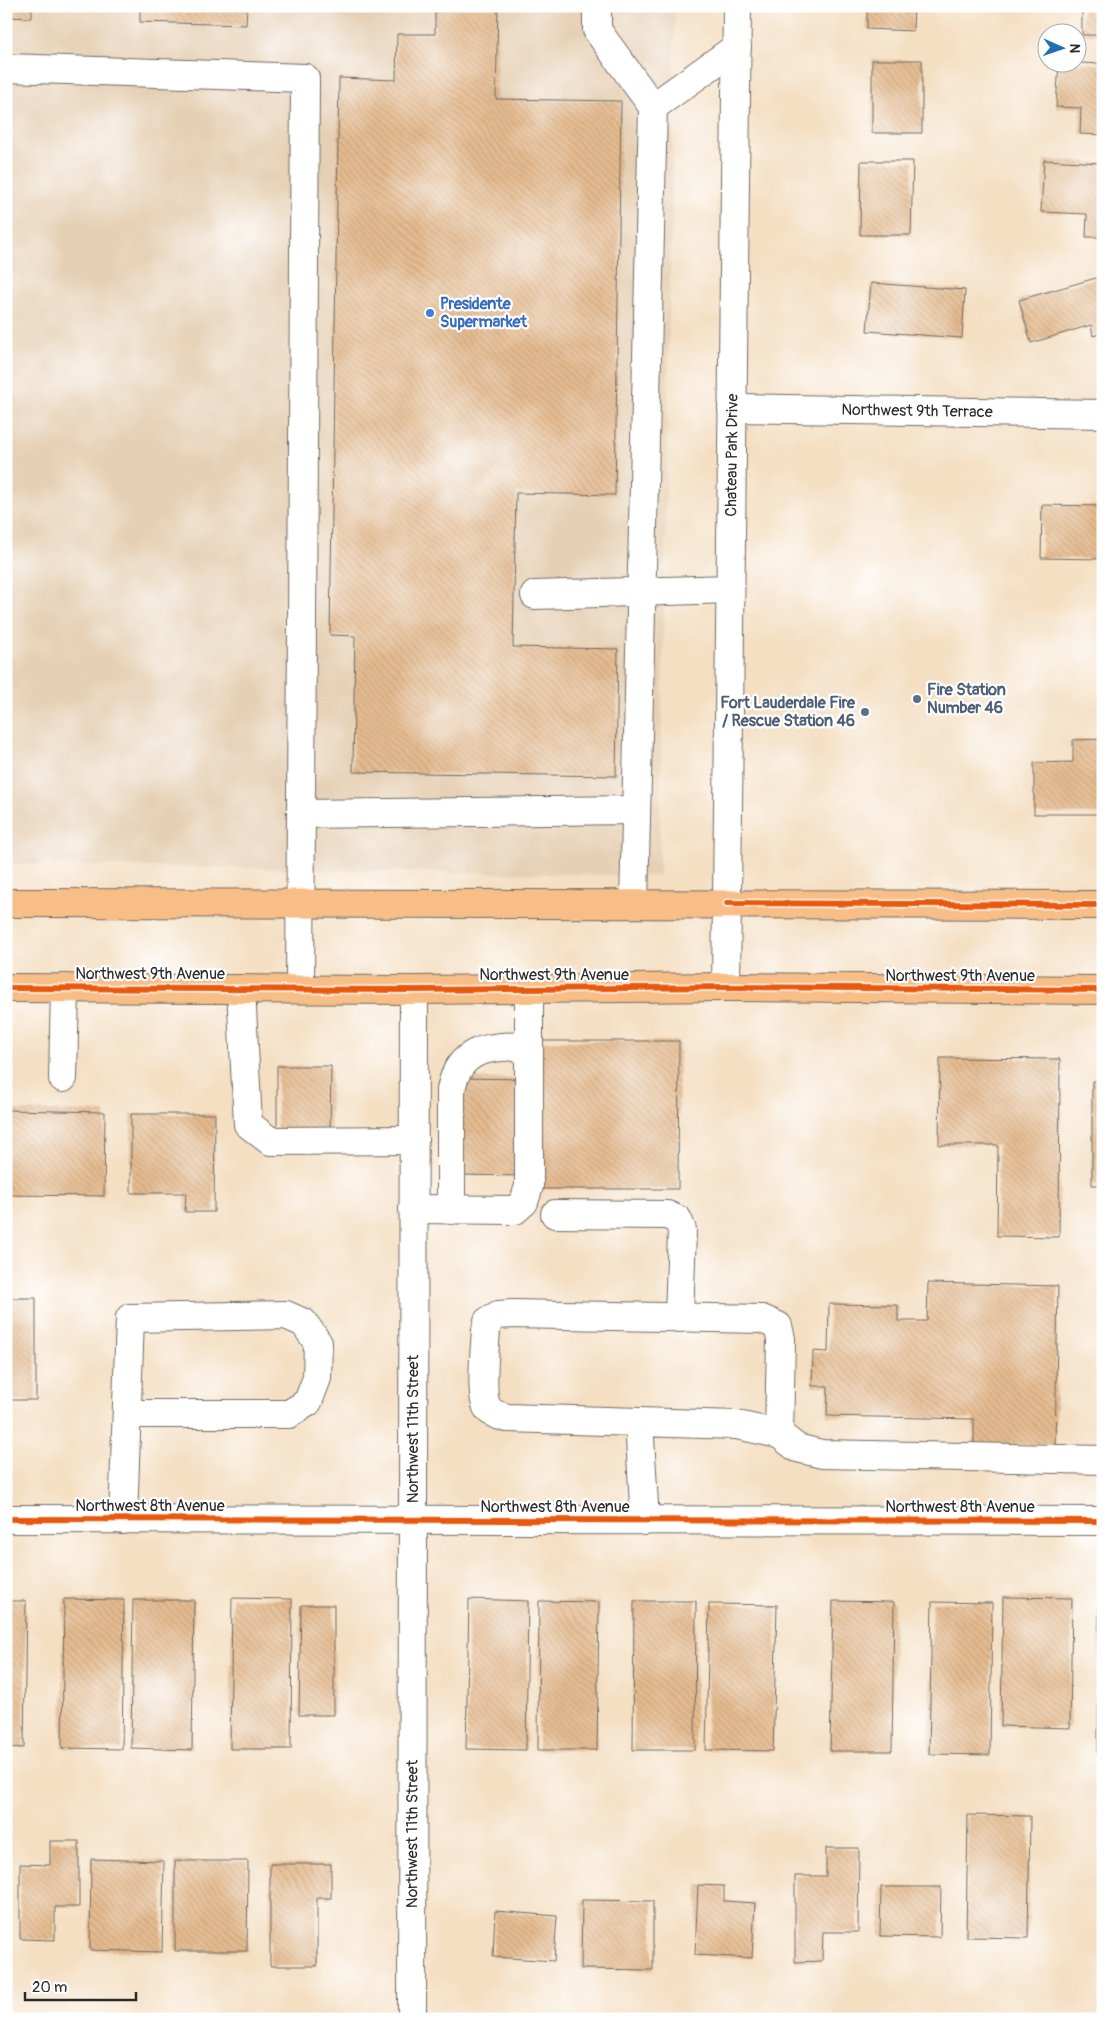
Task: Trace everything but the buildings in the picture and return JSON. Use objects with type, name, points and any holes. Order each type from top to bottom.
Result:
[{"type":"main road","points":[[6,903],[1103,905]]},
{"type":"main road","name":"Northwest 9th Avenue","points":[[6,988],[414,990],[726,987],[1103,990]]},
{"type":"street","points":[[597,6],[597,30],[653,107],[634,903]]},
{"type":"street","name":"Chateau Park Drive","points":[[726,987],[737,6]]},
{"type":"street","points":[[653,107],[737,47]]},
{"type":"street","points":[[6,68],[305,78],[300,989]]},
{"type":"street","name":"Northwest 9th Terrace","points":[[732,408],[1103,414]]},
{"type":"street","points":[[535,595],[730,589]]},
{"type":"street","points":[[301,814],[636,810]]},
{"type":"street","points":[[64,1078],[65,988]]},
{"type":"street","points":[[241,988],[248,1124],[270,1141],[414,1140]]},
{"type":"street","points":[[413,1209],[515,1210],[524,1202],[529,1186],[529,989]]},
{"type":"street","name":"Northwest 11th Street","points":[[412,2019],[414,990]]},
{"type":"street","points":[[451,1210],[451,1090],[458,1070],[466,1059],[476,1052],[494,1047],[529,1046]]},
{"type":"street","points":[[414,1090],[451,1090]]},
{"type":"street","points":[[555,1214],[667,1215],[678,1220],[682,1230],[679,1318]]},
{"type":"street","points":[[780,1434],[781,1339],[778,1326],[762,1320],[513,1314],[498,1315],[488,1321],[484,1393],[487,1408],[496,1415],[507,1418],[738,1425],[780,1434],[797,1448],[822,1454],[1103,1460]]},
{"type":"street","points":[[124,1520],[127,1414],[130,1318],[286,1315],[304,1323],[318,1343],[317,1378],[308,1402],[289,1414],[127,1414]]},
{"type":"street","points":[[639,1422],[645,1521]]},
{"type":"street","name":"Northwest 8th Avenue","points":[[6,1519],[1103,1521]]},
{"type":"shaded area","points":[[6,6],[675,6],[659,876],[6,864]]},
{"type":"cycle path","points":[[727,903],[1103,905]]},
{"type":"cycle path","points":[[6,988],[414,990],[726,987],[1103,990]]},
{"type":"cycle path","points":[[6,1519],[1103,1521]]},
{"type":"place","name":"Presidente Supermarket","points":[[430,313]]},
{"type":"place","name":"Fire Station Number 46","points":[[917,699]]},
{"type":"place","name":"Fort Lauderdale Fire / Rescue Station 46","points":[[865,712]]}]
